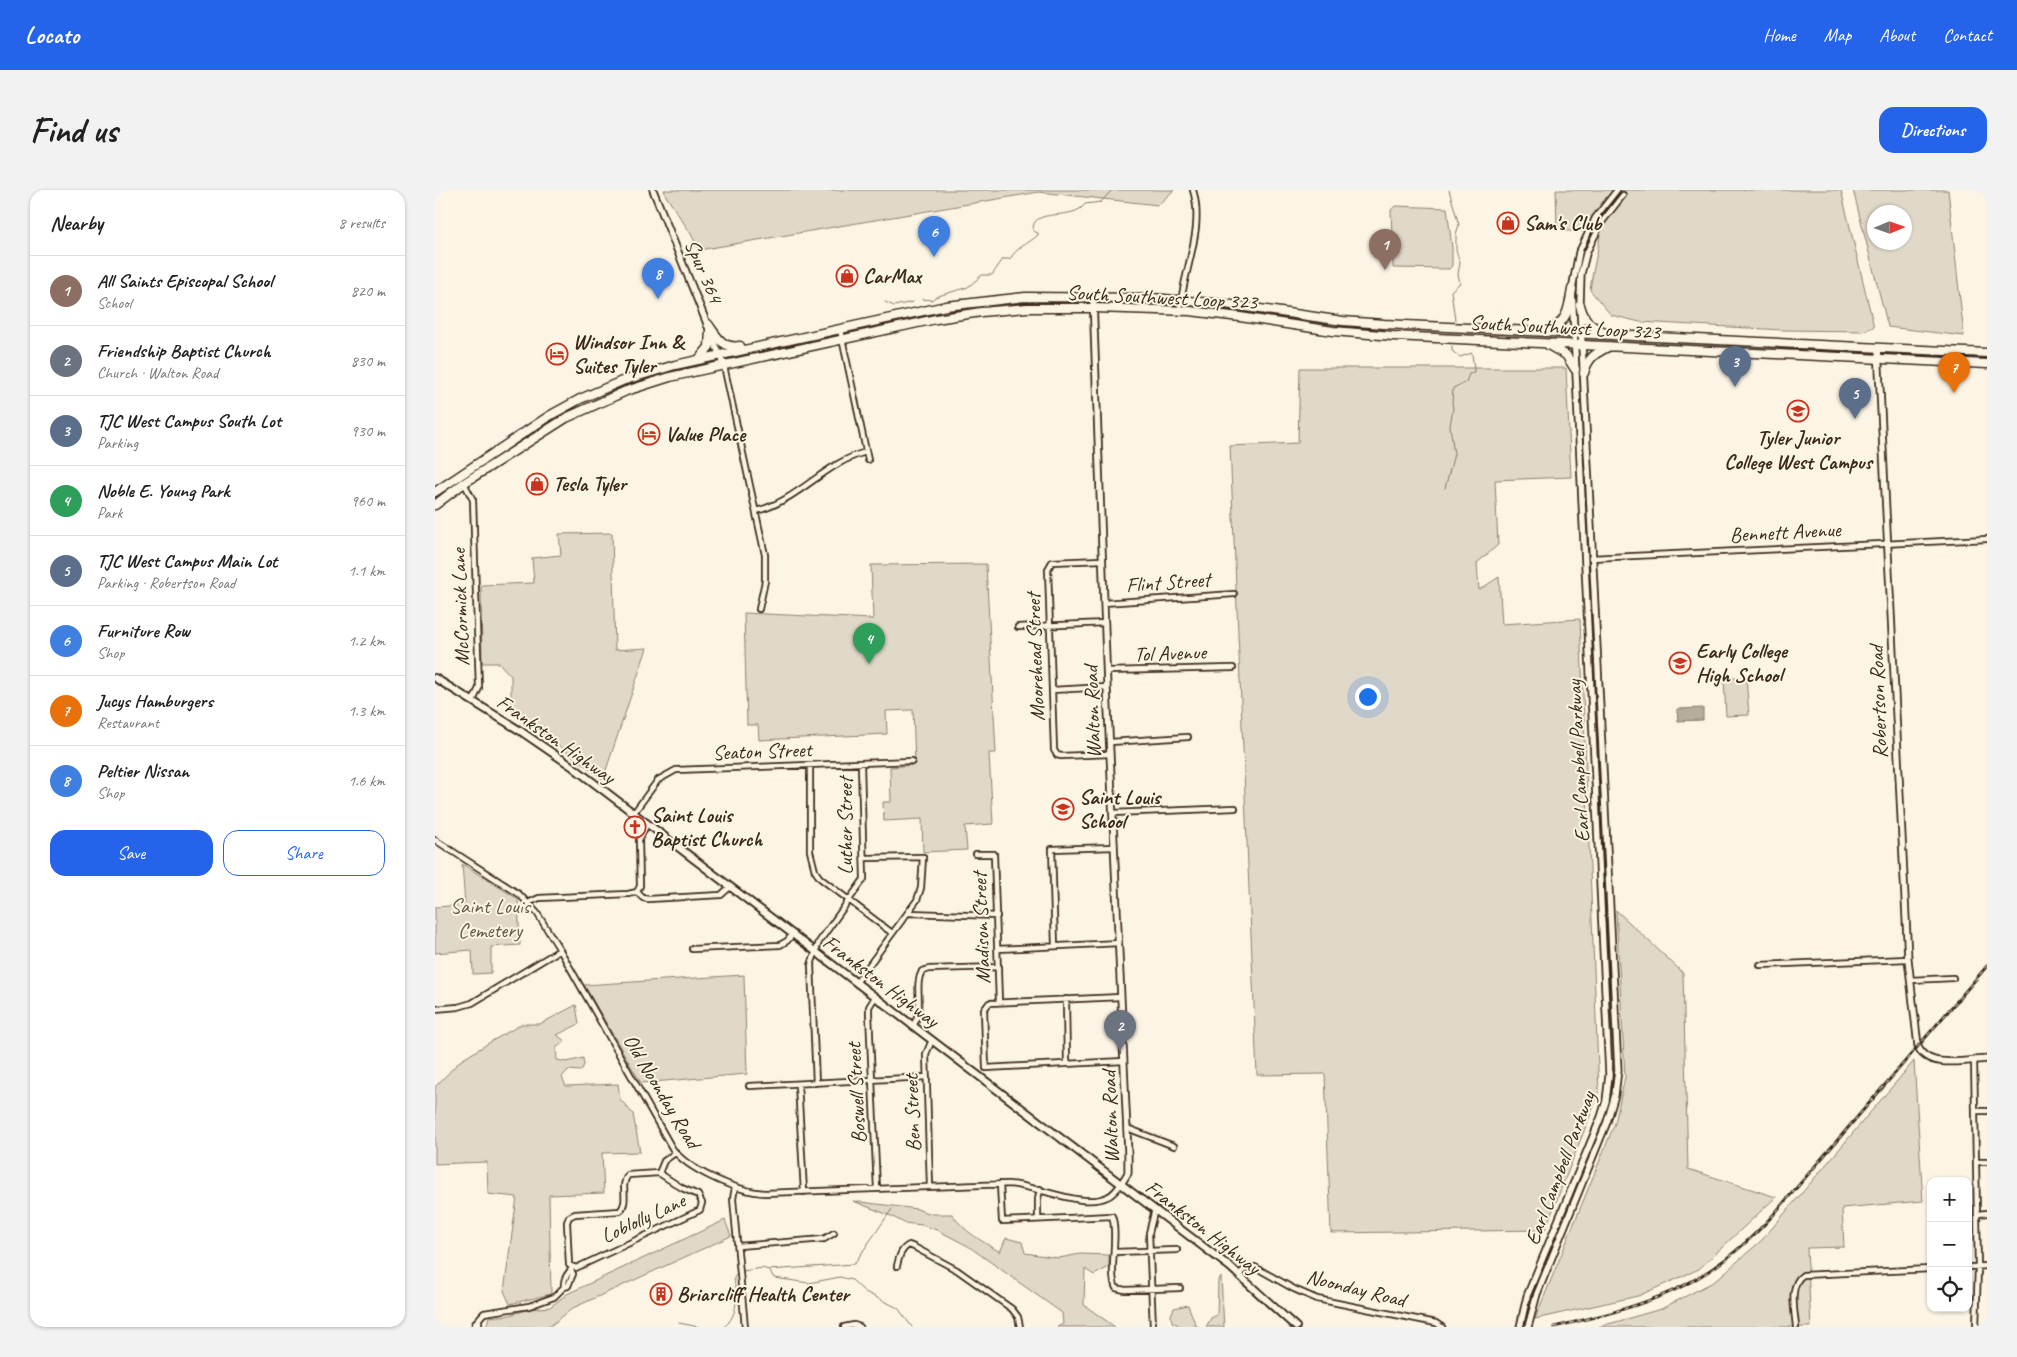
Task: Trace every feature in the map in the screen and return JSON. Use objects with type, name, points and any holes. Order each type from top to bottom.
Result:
[{"type":"highway","points":[[1541,332],[1555,328],[1564,320],[1569,310],[1572,289]]},
{"type":"highway","name":"South Southwest Loop 323","points":[[435,492],[547,417],[580,399],[622,381],[655,370],[696,360],[971,302],[1025,298],[1093,297],[1181,300],[1237,305],[1343,321],[1412,326],[1987,353]]},
{"type":"highway","points":[[1580,305],[1584,317],[1591,325],[1617,336]]},
{"type":"highway","name":"South Southwest Loop 323","points":[[435,505],[464,483],[549,428],[576,413],[635,388],[670,377],[943,318],[981,312],[1037,308],[1180,311],[1240,317],[1342,332],[1393,336],[1987,364]]},
{"type":"highway","points":[[1393,336],[1409,331],[1412,326]]},
{"type":"highway","points":[[709,327],[720,342],[729,347],[776,342]]},
{"type":"highway","points":[[696,360],[709,347],[709,327]]},
{"type":"highway","points":[[1544,343],[1566,355],[1575,369]]},
{"type":"highway","points":[[1583,373],[1591,357],[1608,347]]},
{"type":"highway","points":[[547,417],[549,428]]},
{"type":"main road","name":"Spur 364","points":[[653,190],[724,366]]},
{"type":"main road","name":"Earl Campbell Parkway","points":[[1578,333],[1572,289],[1579,252]]},
{"type":"main road","name":"Earl Campbell Parkway","points":[[1520,1327],[1527,1296],[1601,1117],[1607,1095],[1610,1070],[1575,369],[1581,274],[1586,254]]},
{"type":"main road","name":"Walton Road","points":[[1093,297],[1107,687],[1127,1128],[1128,1171],[1121,1184]]},
{"type":"main road","name":"Earl Campbell Parkway","points":[[1528,1327],[1537,1294],[1607,1122],[1615,1095],[1617,1070],[1593,558],[1583,373],[1578,344]]},
{"type":"main road","name":"Robertson Road","points":[[1878,348],[1909,980],[1918,1046],[1921,1053],[1926,1059],[1934,1062],[1974,1060]]},
{"type":"main road","name":"Frankston Highway","points":[[435,678],[544,747],[793,934],[1239,1274],[1296,1327]]},
{"type":"main road","points":[[1597,814],[1605,813]]},
{"type":"main road","points":[[1974,1060],[1987,1059]]},
{"type":"main road","points":[[1610,1070],[1617,1070]]},
{"type":"street","points":[[1180,311],[1196,226],[1197,207],[1193,190]]},
{"type":"street","name":"Earl Campbell Parkway","points":[[1579,252],[1595,218],[1617,190]]},
{"type":"street","name":"Earl Campbell Parkway","points":[[1586,254],[1602,222],[1623,195]]},
{"type":"street","points":[[840,329],[867,460]]},
{"type":"street","points":[[724,366],[766,564],[765,581],[759,609]]},
{"type":"street","points":[[756,511],[773,506],[837,463],[866,452]]},
{"type":"street","name":"McCormick Lane","points":[[464,483],[473,500],[479,688],[473,701]]},
{"type":"street","name":"Bennett Avenue","points":[[1585,558],[1987,539]]},
{"type":"street","name":"Moorehead Street","points":[[1103,560],[1056,561],[1049,563],[1052,690],[1055,750],[1057,755],[1110,754]]},
{"type":"street","name":"Flint Street","points":[[1104,603],[1234,594]]},
{"type":"street","points":[[1018,627],[1105,624]]},
{"type":"street","name":"Tol Avenue","points":[[1107,671],[1233,668]]},
{"type":"street","points":[[1052,690],[1107,687]]},
{"type":"street","points":[[1110,742],[1188,737]]},
{"type":"street","name":"Seaton Street","points":[[633,814],[658,780],[676,770],[912,761]]},
{"type":"street","name":"Luther Street","points":[[816,1083],[810,974],[814,951],[819,942],[864,879],[865,858],[861,764]]},
{"type":"street","points":[[810,766],[811,862],[815,871],[820,878],[892,933]]},
{"type":"street","points":[[1113,814],[1235,808]]},
{"type":"street","points":[[637,892],[640,886],[639,840],[647,824]]},
{"type":"street","name":"Old Noonday Road","points":[[435,840],[514,890],[528,902],[560,950],[675,1153],[690,1165],[735,1187],[760,1193],[1018,1184],[1068,1198],[1094,1200],[1108,1197],[1121,1184]]},
{"type":"street","points":[[1055,946],[1052,849],[1114,847]]},
{"type":"street","name":"Madison Street","points":[[977,854],[995,854],[999,1002],[992,1002],[985,1006],[984,1010],[986,1068]]},
{"type":"street","points":[[856,982],[909,913],[919,895],[923,857],[865,858]]},
{"type":"street","points":[[637,892],[643,898],[648,899],[721,895],[731,888]]},
{"type":"street","points":[[528,902],[539,898],[637,892]]},
{"type":"street","points":[[909,913],[997,916]]},
{"type":"street","points":[[692,949],[780,944],[787,941],[793,934]]},
{"type":"street","points":[[998,948],[1119,943]]},
{"type":"street","points":[[435,1009],[457,1008],[472,1003],[560,950]]},
{"type":"street","points":[[1760,965],[1908,959]]},
{"type":"street","points":[[913,1026],[919,1014],[919,980],[922,971],[929,969],[999,968]]},
{"type":"street","points":[[1909,980],[1953,978]]},
{"type":"street","points":[[999,1002],[1121,996]]},
{"type":"street","name":"Boswell Street","points":[[875,997],[869,1009],[877,1189]]},
{"type":"street","points":[[1066,1000],[1067,1064]]},
{"type":"street","name":"Ben Street","points":[[930,1187],[926,1051],[932,1040]]},
{"type":"street","points":[[1974,1060],[1978,1214],[1976,1327]]},
{"type":"street","points":[[979,1076],[986,1068],[1124,1061]]},
{"type":"street","points":[[749,1086],[927,1077]]},
{"type":"street","points":[[798,1084],[804,1192]]},
{"type":"street","points":[[1975,1111],[1987,1111]]},
{"type":"street","points":[[1127,1128],[1174,1146]]},
{"type":"street","name":"Loblolly Lane","points":[[659,1173],[664,1161],[675,1153]]},
{"type":"street","points":[[1977,1162],[1987,1162]]},
{"type":"street","name":"Loblolly Lane","points":[[659,1173],[682,1188],[698,1195],[702,1203],[700,1210],[572,1269],[568,1262],[567,1222],[569,1217],[575,1214],[620,1212],[624,1205],[624,1181],[628,1175],[659,1173]]},
{"type":"street","points":[[1000,1184],[1002,1221],[1112,1216],[1114,1282],[1116,1288],[1125,1290],[1180,1288]]},
{"type":"street","points":[[735,1187],[733,1199],[745,1327]]},
{"type":"street","points":[[1038,1219],[1040,1189]]},
{"type":"street","points":[[1153,1327],[1149,1228],[1155,1209]]},
{"type":"street","points":[[1978,1214],[1987,1213]]},
{"type":"street","points":[[738,1246],[824,1239],[834,1233]]},
{"type":"street","points":[[897,1266],[899,1255],[908,1246],[911,1246],[957,1270],[1013,1310],[1018,1317],[1020,1327]]},
{"type":"street","points":[[1114,1252],[1177,1250]]},
{"type":"street","points":[[1972,1267],[1987,1266]]},
{"type":"street","name":"Noonday Road","points":[[1239,1274],[1248,1267],[1255,1267],[1294,1289],[1317,1299],[1436,1323],[1442,1327]]},
{"type":"street","points":[[474,1327],[476,1322],[486,1312],[526,1306],[554,1297],[564,1287],[563,1283],[567,1272],[572,1269]]},
{"type":"street","points":[[1796,1327],[1794,1286],[1799,1277],[1807,1274],[1927,1269]]},
{"type":"street","points":[[967,1284],[970,1279]]},
{"type":"street","points":[[479,1320],[479,1327]]},
{"type":"street","points":[[844,1327],[854,1325],[861,1327]]},
{"type":"green space","points":[[664,190],[1174,190],[1158,205],[1039,192],[699,250]]},
{"type":"green space","points":[[1556,190],[1841,190],[1874,327],[1862,331],[1783,330],[1640,322],[1611,315],[1590,290],[1600,234],[1601,215],[1594,226],[1584,231],[1565,231],[1565,225],[1557,230]]},
{"type":"green space","points":[[1853,190],[1948,190],[1964,336],[1888,327],[1868,250],[1912,250],[1912,205],[1867,205],[1867,245]]},
{"type":"green space","points":[[1395,206],[1447,208],[1452,247],[1452,266],[1449,269],[1393,268],[1391,210]]},
{"type":"green space","points":[[1300,368],[1566,368],[1571,477],[1495,480],[1498,545],[1477,563],[1479,590],[1499,577],[1502,624],[1580,619],[1599,1093],[1545,1230],[1331,1233],[1325,1074],[1257,1075],[1230,446],[1298,443]]},
{"type":"green space","points":[[612,533],[615,650],[647,648],[603,779],[511,710],[511,676],[499,663],[482,663],[481,585],[534,583],[532,558],[561,555],[559,534]]},
{"type":"green space","points":[[986,564],[996,753],[989,753],[993,824],[965,826],[967,850],[923,852],[922,819],[884,821],[883,802],[891,802],[890,767],[915,765],[913,710],[886,711],[887,734],[759,740],[758,725],[747,725],[744,613],[873,619],[871,565]]},
{"type":"green space","points":[[1746,677],[1749,715],[1726,716],[1724,679]]},
{"type":"green space","name":"Saint Louis Cemetery","points":[[462,864],[518,899],[520,945],[491,947],[491,973],[473,974],[472,950],[435,953],[435,907],[465,905]]},
{"type":"green space","points":[[1616,910],[1683,973],[1688,1169],[1776,1197],[1699,1269],[1638,1296],[1535,1319],[1615,1123],[1625,1077]]},
{"type":"green space","points":[[744,975],[747,1074],[641,1083],[584,985]]},
{"type":"green space","points":[[576,1005],[579,1024],[557,1035],[565,1041],[556,1048],[557,1060],[567,1062],[583,1058],[584,1065],[581,1071],[568,1070],[562,1077],[566,1086],[618,1084],[620,1099],[633,1114],[640,1152],[602,1153],[604,1193],[549,1195],[551,1294],[510,1304],[504,1291],[517,1197],[488,1194],[487,1162],[435,1164],[435,1087],[460,1061],[492,1041],[522,1024],[540,1024]]},
{"type":"green space","points":[[1914,1061],[1923,1201],[1842,1208],[1844,1247],[1807,1248],[1811,1327],[1598,1327],[1661,1309],[1715,1281],[1762,1240]]},
{"type":"green space","points":[[853,1201],[917,1209],[932,1214],[952,1214],[968,1231],[1000,1252],[1006,1238],[1022,1242],[1025,1253],[1059,1258],[1080,1254],[1109,1255],[1109,1267],[1094,1275],[1085,1269],[1084,1305],[1115,1327],[1057,1327],[1063,1324],[1062,1313],[968,1246],[937,1230],[922,1225],[904,1223]]},
{"type":"green space","points":[[725,1220],[731,1236],[573,1308],[549,1327],[486,1327],[489,1317],[550,1307],[567,1294]]},
{"type":"green space","points":[[1221,1277],[1224,1327],[1206,1327],[1211,1318],[1217,1315],[1218,1280]]},
{"type":"green space","points":[[1188,1305],[1196,1326],[1200,1327],[1178,1327],[1177,1324],[1172,1322],[1171,1315],[1174,1308]]},
{"type":"shaded area","points":[[1703,708],[1703,720],[1678,721],[1677,709]]},
{"type":"waterway","points":[[922,299],[932,300],[935,297],[968,287],[982,275],[992,275],[1003,259],[1010,259],[1019,249],[1038,235],[1038,233],[1033,231],[1034,223],[1039,219],[1045,216],[1072,212],[1085,204],[1101,202],[1112,190]]},
{"type":"waterway","points":[[1449,190],[1459,225],[1456,234],[1456,250],[1460,263],[1458,274],[1460,283],[1451,291],[1455,320]]},
{"type":"waterway","points":[[885,302],[894,306],[913,302]]},
{"type":"waterway","points":[[1445,488],[1454,454],[1450,426],[1453,409],[1453,388],[1466,382],[1469,374],[1474,372],[1472,353],[1460,357],[1452,351],[1452,346]]},
{"type":"waterway","points":[[743,1271],[762,1268],[769,1270],[854,1264],[892,1209]]},
{"type":"waterway","points":[[769,1270],[774,1278],[809,1283],[840,1277],[852,1280],[865,1292],[898,1308],[912,1327]]},
{"type":"waterway","points":[[724,1327],[733,1316],[735,1310],[734,1278],[737,1273]]},
{"type":"waterway","points":[[679,1323],[699,1327]]},
{"type":"railway","points":[[1554,1327],[1618,1311],[1647,1301],[1699,1277],[1724,1260],[1774,1214],[1987,966]]},
{"type":"place","name":"Sam's Club","points":[[1508,223]]},
{"type":"place","name":"Furniture Row","points":[[934,257]]},
{"type":"place","name":"All Saints Episcopal School","points":[[1385,270]]},
{"type":"place","name":"CarMax","points":[[847,276]]},
{"type":"place","name":"Peltier Nissan","points":[[658,299]]},
{"type":"place","name":"Windsor Inn & Suites Tyler","points":[[557,354]]},
{"type":"place","name":"TJC West Campus South Lot","points":[[1735,387]]},
{"type":"place","name":"Jucys Hamburgers","points":[[1954,393]]},
{"type":"place","name":"Tyler Junior College West Campus","points":[[1798,411]]},
{"type":"place","name":"TJC West Campus Main Lot","points":[[1855,419]]},
{"type":"place","name":"Value Place","points":[[649,434]]},
{"type":"place","name":"Tesla Tyler","points":[[537,484]]},
{"type":"place","name":"Early College High School","points":[[1680,663]]},
{"type":"place","name":"Noble E. Young Park","points":[[869,664]]},
{"type":"place","name":"Saint Louis School","points":[[1063,809]]},
{"type":"place","name":"Saint Louis Baptist Church","points":[[635,827]]},
{"type":"place","name":"Friendship Baptist Church","points":[[1120,1051]]},
{"type":"place","name":"Briarcliff Health Center","points":[[661,1294]]}]
